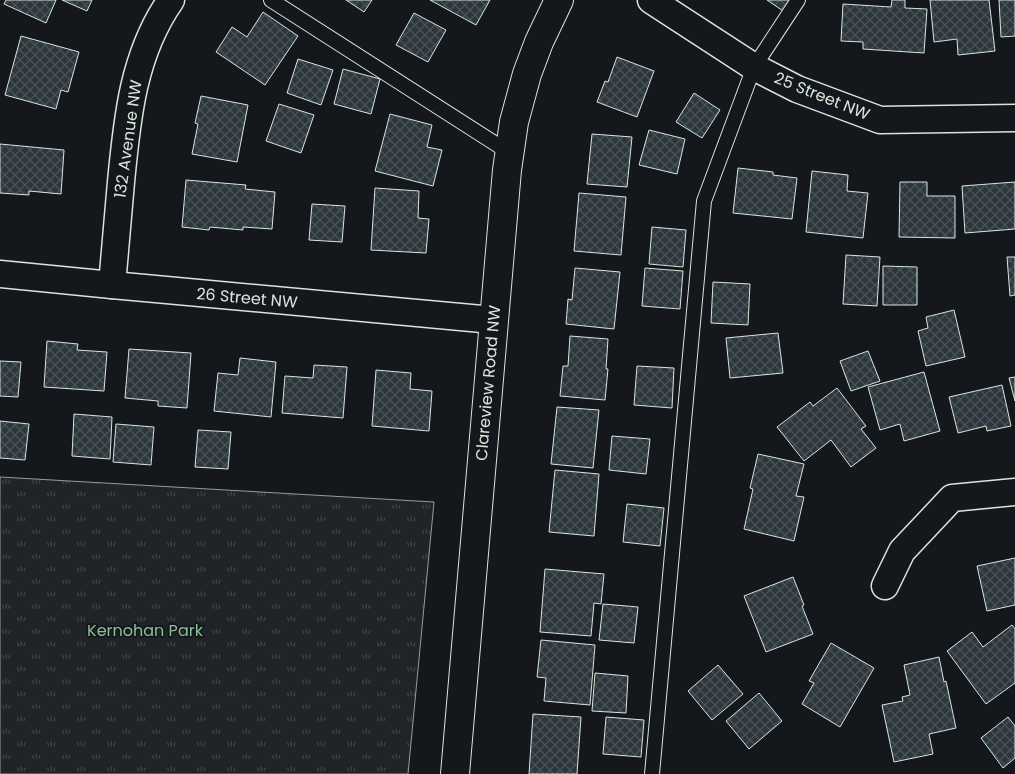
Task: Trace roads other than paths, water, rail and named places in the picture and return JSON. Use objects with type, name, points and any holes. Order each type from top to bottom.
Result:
[{"type":"street","name":"132 Avenue NW","points":[[112,285],[130,100],[140,64],[152,32],[170,0]]},
{"type":"street","name":"Clareview Road NW","points":[[454,774],[507,170],[514,122],[527,74],[558,0]]},
{"type":"street","name":"25 Street NW","points":[[651,0],[754,67],[797,89],[880,120],[1015,118]]},
{"type":"street","name":"26 Street NW","points":[[0,274],[493,320]]},
{"type":"street","points":[[885,586],[902,551],[952,498],[1015,492]]},
{"type":"lane","points":[[271,0],[510,153]]},
{"type":"lane","points":[[652,774],[704,201],[754,67],[798,0]]},
{"type":"park label","name":"Kernohan Park","points":[[145,630]]}]
